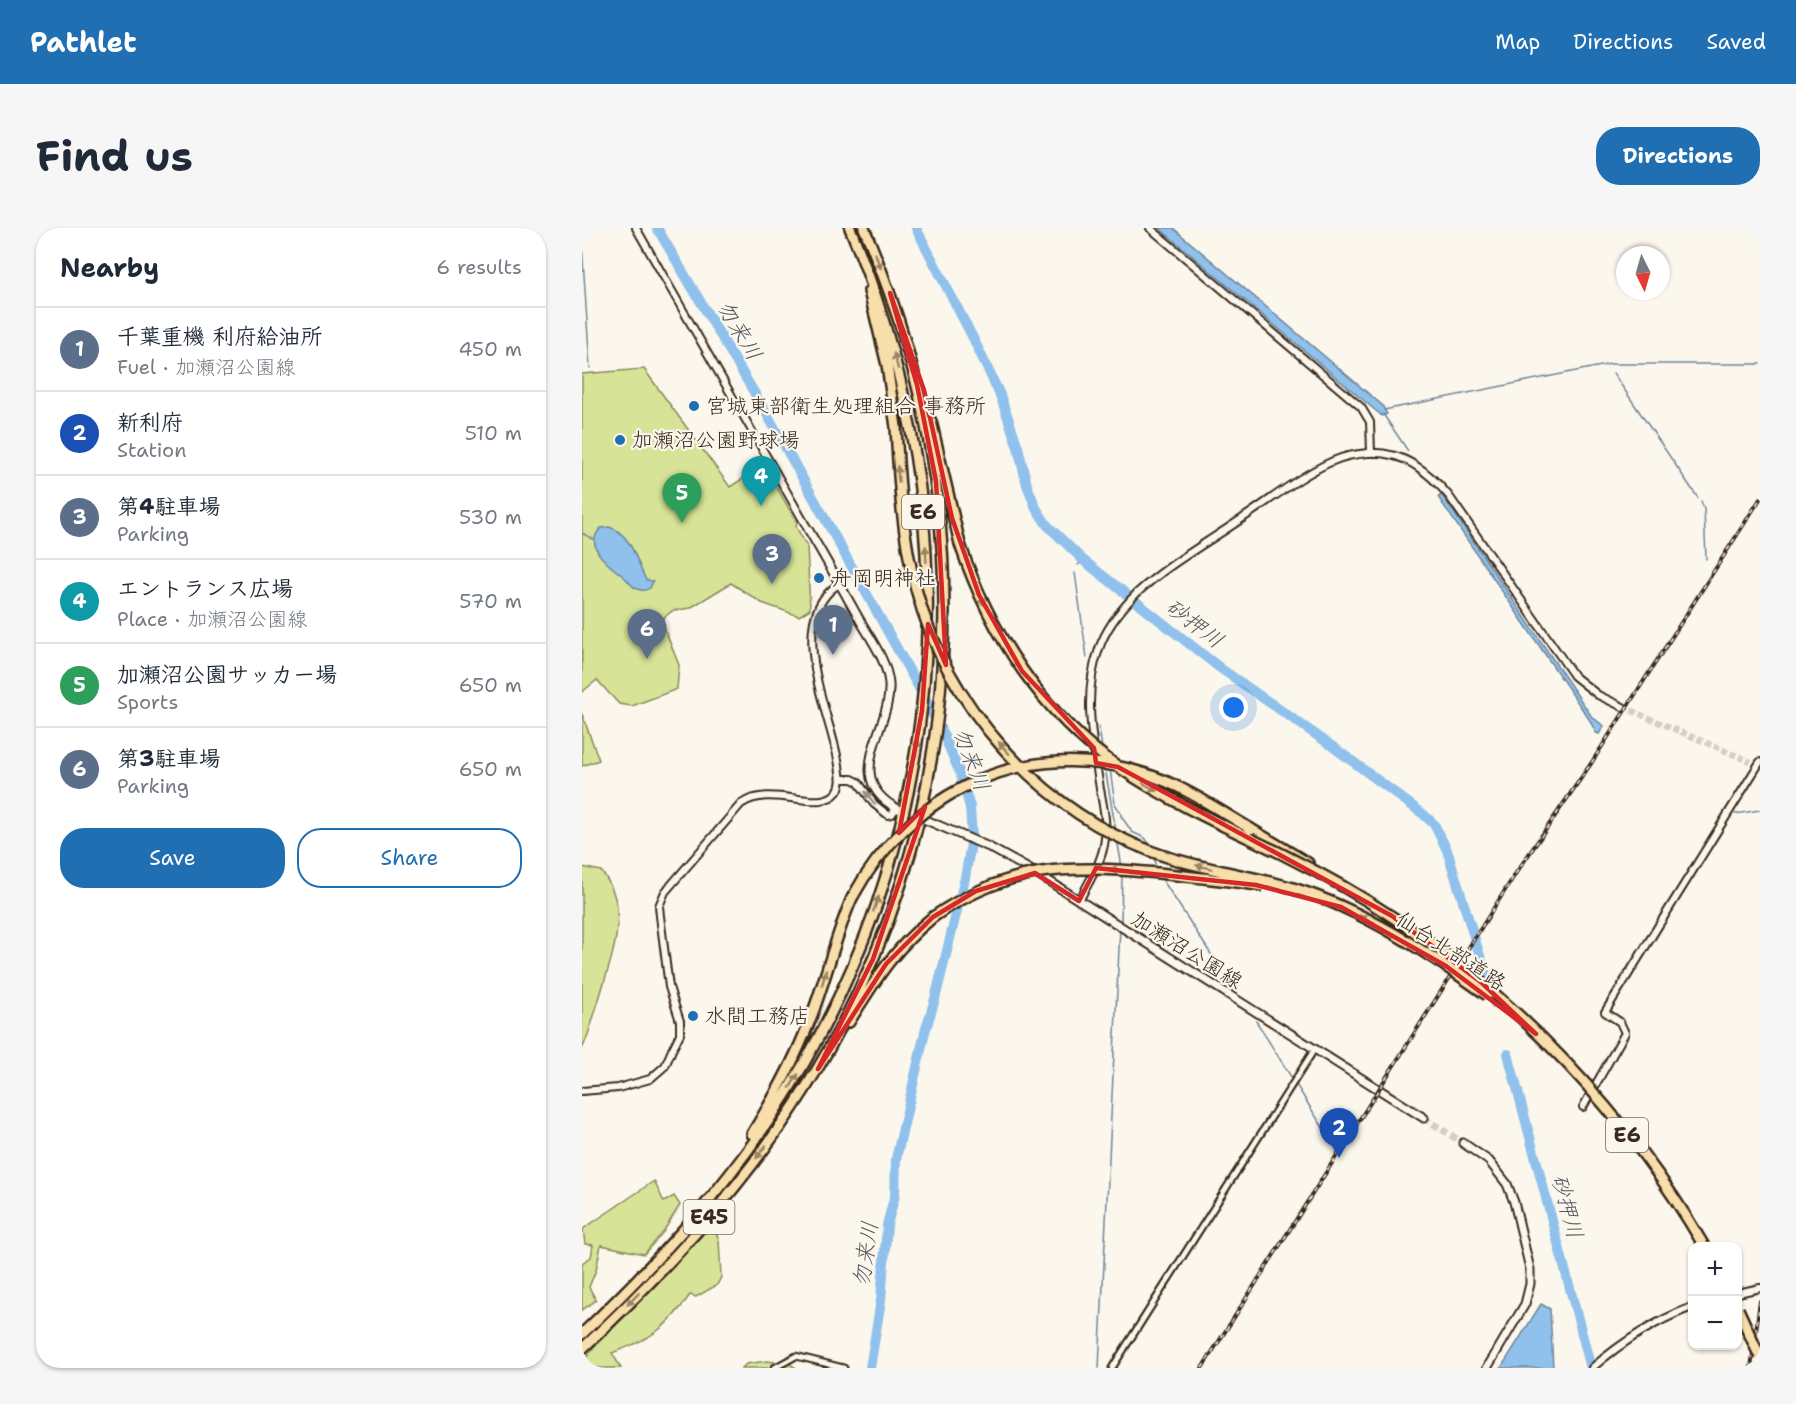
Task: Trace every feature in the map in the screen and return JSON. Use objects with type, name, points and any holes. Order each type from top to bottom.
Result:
[{"type":"highway","name":"E6","points":[[849,228],[876,294],[897,363],[913,440],[925,534],[928,602],[926,677],[918,746],[900,807]]},
{"type":"highway","points":[[849,228],[870,295],[887,365],[895,417],[902,522],[916,590],[940,653],[973,710],[1012,757],[1035,779],[1057,798],[1104,829],[1152,852],[1179,861],[1293,888],[1341,907]]},
{"type":"highway","name":"E6","points":[[864,228],[890,293],[910,356],[925,417],[936,481],[943,546],[945,614],[942,680],[924,800]]},
{"type":"highway","points":[[890,293],[904,324],[924,390],[952,518],[968,569],[1006,647],[1041,695],[1059,716],[1094,747],[1142,782],[1320,874],[1392,916]]},
{"type":"highway","points":[[724,1180],[774,1097],[794,1058],[818,1000],[837,934],[852,898],[870,866],[891,840],[914,819],[947,796],[985,778],[1044,763],[1076,762],[1130,769],[1180,788],[1323,872],[1392,916]]},
{"type":"highway","name":"E45","points":[[582,1349],[663,1269],[706,1221],[776,1132],[818,1068],[873,959],[912,846],[924,800]]},
{"type":"highway","name":"E45","points":[[582,1334],[669,1245],[724,1180],[782,1099],[837,1003],[880,894],[900,807]]},
{"type":"highway","points":[[818,1068],[886,964],[907,939],[933,917],[976,891],[999,882],[1023,875],[1071,868],[1132,871],[1218,879],[1287,891],[1341,907]]},
{"type":"highway","name":"仙台北部道路","points":[[1341,907],[1391,932],[1446,966],[1536,1034]]},
{"type":"highway","name":"仙台北部道路","points":[[1392,916],[1482,983],[1581,1080],[1622,1128],[1661,1180],[1701,1242]]},
{"type":"highway","points":[[1742,1319],[1760,1357]]},
{"type":"main road","points":[[808,529],[877,650],[887,674],[888,700],[873,746],[870,770],[878,792],[900,807]]},
{"type":"main road","name":"加瀬沼公園線","points":[[926,820],[982,844],[1036,873],[1424,1118]]},
{"type":"main road","points":[[1463,1143],[1489,1161],[1507,1184],[1514,1202],[1530,1269],[1530,1284],[1524,1308],[1487,1368]]},
{"type":"street","points":[[636,228],[808,529]]},
{"type":"street","points":[[1150,228],[1361,407],[1370,422],[1371,453]]},
{"type":"street","points":[[1078,901],[1102,854],[1105,838],[1105,817],[1091,725],[1089,695],[1091,677],[1099,649],[1109,628],[1125,605],[1154,579],[1314,471],[1343,457],[1371,453],[1403,458],[1435,479],[1574,676],[1598,695],[1623,706]]},
{"type":"street","points":[[582,1091],[618,1088],[650,1079],[665,1066],[680,1034],[680,1021],[669,987],[660,916],[659,906],[665,892],[741,804],[748,799],[768,795],[823,801],[837,793],[841,779],[838,756],[818,684],[813,640],[816,611],[821,600],[839,584]]},
{"type":"street","points":[[1583,1107],[1625,1033],[1620,1022],[1605,1012],[1759,765],[1751,762]]},
{"type":"street","points":[[841,779],[852,779],[858,782],[874,804],[888,815],[900,807]]},
{"type":"street","points":[[1112,1368],[1314,1050]]},
{"type":"street","points":[[1742,1292],[1760,1288]]},
{"type":"street","points":[[1592,1368],[1608,1354],[1652,1325],[1688,1309]]},
{"type":"street","points":[[774,1368],[796,1356],[844,1368]]},
{"type":"highlighted area","points":[[890,293],[924,390],[952,518],[979,595],[1022,671],[1094,748],[1096,763],[1118,767],[1392,916],[1482,983],[1536,1034],[1446,966],[1341,907],[1256,885],[1096,868],[1079,901],[1035,873],[976,891],[933,917],[886,964],[818,1069],[873,959],[925,807],[899,833],[922,711],[928,624],[946,665],[936,481],[917,385]]},
{"type":"green space","points":[[644,369],[730,487],[764,465],[797,523],[796,527],[807,546],[810,609],[799,616],[762,603],[731,583],[690,608],[672,611],[661,620],[679,665],[677,689],[632,706],[619,704],[597,680],[582,692],[582,374]]},
{"type":"green space","points":[[582,714],[599,760],[582,766]]},
{"type":"green space","points":[[582,867],[601,871],[610,885],[616,900],[617,932],[610,964],[582,1049]]},
{"type":"green space","points":[[654,1181],[664,1202],[674,1196],[680,1205],[663,1232],[644,1254],[601,1245],[596,1270],[589,1287],[596,1300],[582,1310],[582,1263],[591,1257],[593,1245],[585,1244],[583,1229]]},
{"type":"green space","points":[[709,1226],[715,1230],[719,1240],[721,1277],[717,1285],[696,1297],[690,1295],[657,1332],[612,1353],[621,1368],[584,1368],[582,1363],[599,1341],[670,1271]]},
{"type":"green space","points":[[767,1361],[790,1364],[796,1368],[742,1368],[746,1364]]},
{"type":"water","points":[[1159,228],[1173,228],[1382,405],[1387,414],[1382,416]]},
{"type":"water","points":[[1442,495],[1592,717],[1604,726],[1599,734],[1596,733],[1589,719],[1438,497]]},
{"type":"water","points":[[609,527],[617,531],[628,542],[646,580],[653,581],[647,590],[635,588],[605,561],[596,549],[596,535],[601,528]]},
{"type":"water","points":[[1541,1304],[1550,1309],[1553,1368],[1501,1368]]},
{"type":"waterway","name":"勿来川","points":[[657,228],[768,416],[924,697],[960,773],[970,807],[972,838],[965,878],[925,1032],[896,1159],[895,1195],[887,1225],[881,1300],[870,1368]]},
{"type":"waterway","name":"砂押川","points":[[916,228],[1000,395],[1018,447],[1027,485],[1036,508],[1047,525],[1083,560],[1220,668],[1332,746],[1434,824],[1447,850],[1495,1004]]},
{"type":"waterway","points":[[582,244],[590,368]]},
{"type":"waterway","points":[[1384,410],[1611,364],[1760,364]]},
{"type":"waterway","points":[[1613,373],[1698,498]]},
{"type":"waterway","points":[[1383,414],[1408,451]]},
{"type":"waterway","points":[[1701,501],[1704,509],[1706,559]]},
{"type":"waterway","points":[[582,533],[593,539]]},
{"type":"waterway","name":"砂押川","points":[[1078,565],[1083,560]]},
{"type":"waterway","points":[[1075,573],[1087,658]]},
{"type":"waterway","points":[[1099,727],[1102,748]]},
{"type":"waterway","points":[[1105,768],[1116,831]]},
{"type":"waterway","points":[[1110,769],[1115,804],[1121,816],[1132,832],[1145,838],[1151,846]]},
{"type":"waterway","points":[[1735,814],[1760,810]]},
{"type":"waterway","points":[[1117,839],[1122,867]]},
{"type":"waterway","points":[[1154,856],[1156,869]]},
{"type":"waterway","points":[[1121,924],[1122,874]]},
{"type":"waterway","points":[[1162,879],[1235,991]]},
{"type":"waterway","points":[[1099,1368],[1120,928]]},
{"type":"waterway","points":[[1256,1021],[1327,1134],[1336,1139]]},
{"type":"waterway","name":"砂押川","points":[[1508,1054],[1591,1368]]},
{"type":"tunnel","points":[[1623,707],[1751,762]]},
{"type":"tunnel","points":[[1424,1118],[1463,1143]]},
{"type":"railway","points":[[1202,1368],[1516,873],[1592,762],[1760,499]]},
{"type":"railway","points":[[1751,1368],[1760,1301]]},
{"type":"place","name":"宮城東部衛生処理組合 事務所","points":[[694,406]]},
{"type":"place","name":"加瀬沼公園野球場","points":[[620,440]]},
{"type":"place","name":"エントランス広場","points":[[761,506]]},
{"type":"place","name":"加瀬沼公園サッカー場","points":[[682,523]]},
{"type":"place","name":"舟岡明神社","points":[[819,578]]},
{"type":"place","name":"第4駐車場","points":[[772,584]]},
{"type":"place","name":"千葉重機 利府給油所","points":[[833,655]]},
{"type":"place","name":"第3駐車場","points":[[647,659]]},
{"type":"place","name":"水間工務店","points":[[693,1016]]},
{"type":"place","name":"新利府","points":[[1339,1158]]}]
